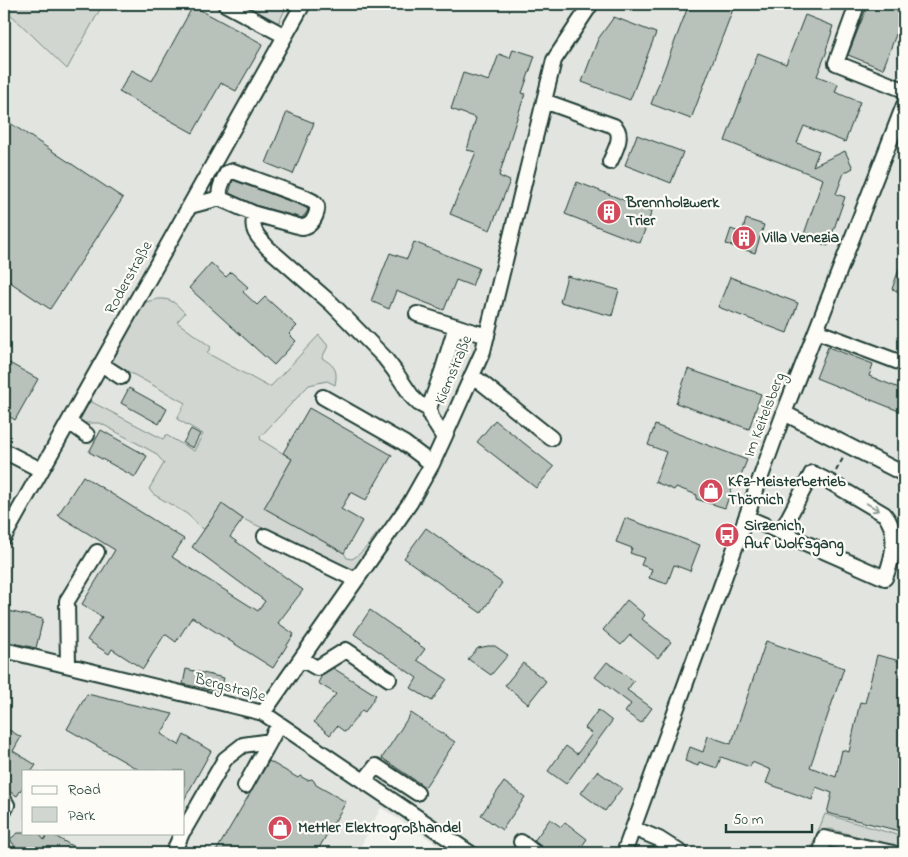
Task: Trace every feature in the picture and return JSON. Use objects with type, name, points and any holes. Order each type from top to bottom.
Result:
[{"type":"street","points":[[225,4],[285,36]]},
{"type":"street","name":"Roderstraße","points":[[4,535],[303,4]]},
{"type":"street","name":"Kiemstraße","points":[[264,713],[410,503],[444,438],[483,351],[554,60],[591,4]]},
{"type":"street","points":[[856,5],[836,63],[904,90]]},
{"type":"street","points":[[544,101],[618,129],[618,139],[610,162]]},
{"type":"street","name":"Im Keitelsberg","points":[[624,853],[784,413],[904,104]]},
{"type":"street","points":[[190,206],[220,198],[255,214],[302,227],[308,225],[316,214],[317,208],[315,203],[304,197],[233,171],[226,175],[219,192],[220,198]]},
{"type":"street","points":[[255,214],[253,226],[256,234],[268,248],[332,304],[384,357],[413,398],[430,409]]},
{"type":"street","points":[[418,314],[487,336]]},
{"type":"street","points":[[444,438],[431,417],[430,409],[456,326]]},
{"type":"street","points":[[816,331],[904,364]]},
{"type":"street","points":[[101,364],[121,377]]},
{"type":"street","points":[[472,375],[551,438]]},
{"type":"street","points":[[323,397],[404,442],[432,464]]},
{"type":"street","points":[[784,413],[904,474]]},
{"type":"street","points":[[69,422],[87,435]]},
{"type":"street","points":[[4,451],[41,470]]},
{"type":"street","points":[[746,517],[885,578],[891,563],[894,544],[889,519],[884,514],[812,473],[781,532]]},
{"type":"street","points":[[265,536],[356,580]]},
{"type":"street","points":[[68,665],[67,601],[97,552]]},
{"type":"street","name":"Bergstraße","points":[[4,650],[264,713],[470,853]]},
{"type":"street","points":[[301,659],[317,668],[346,650],[390,679]]},
{"type":"street","points":[[245,786],[279,724]]},
{"type":"street","points":[[185,828],[224,759],[243,745],[270,741]]},
{"type":"street","points":[[364,781],[376,766],[417,793]]},
{"type":"street","points":[[4,800],[7,805],[4,811]]},
{"type":"street","points":[[633,828],[659,839],[682,853]]},
{"type":"street","points":[[173,853],[182,834]]},
{"type":"street","points":[[821,853],[824,838],[893,853]]},
{"type":"street","points":[[521,842],[535,853]]},
{"type":"path","points":[[836,471],[842,459]]},
{"type":"shaded area","points":[[4,4],[904,4],[904,853],[450,853],[381,808],[357,853],[4,853]]},
{"type":"green space","points":[[4,4],[103,4],[67,69],[4,8]]},
{"type":"green space","points":[[236,4],[288,4],[279,22],[271,23]]},
{"type":"green space","points":[[158,299],[176,304],[185,313],[177,322],[211,347],[207,353],[267,386],[271,386],[319,335],[328,346],[322,358],[330,363],[336,372],[335,385],[327,381],[309,385],[260,437],[261,440],[292,459],[265,508],[344,553],[347,558],[352,559],[360,554],[379,531],[381,533],[355,570],[346,568],[243,519],[222,505],[204,529],[202,528],[187,514],[153,494],[149,489],[164,463],[155,453],[100,423],[85,423],[80,420],[90,401],[163,439],[166,435],[194,451],[203,434],[177,419],[185,403],[111,362],[138,309],[146,302]]},
{"type":"green space","points":[[825,814],[904,837],[904,849],[830,829],[820,831],[816,853],[809,853]]},
{"type":"building","points":[[689,4],[735,4],[691,119],[651,104]]},
{"type":"building","points":[[868,4],[890,4],[904,9],[883,69],[848,55]]},
{"type":"building","points":[[193,6],[263,44],[236,91],[221,83],[193,133],[119,92],[132,70],[152,81]]},
{"type":"building","points":[[805,15],[833,26],[827,51],[817,76],[838,84],[835,92],[860,102],[845,142],[804,126],[797,143],[819,151],[813,166],[845,151],[853,168],[844,173],[836,194],[845,197],[828,246],[803,237],[823,179],[725,141],[758,53],[786,64]]},
{"type":"building","points":[[614,17],[656,33],[630,100],[582,82],[598,39]]},
{"type":"building","points":[[513,49],[535,56],[522,93],[525,94],[499,176],[510,181],[490,230],[450,214],[476,152],[467,150],[476,118],[451,109],[463,73],[489,81],[499,54],[510,58]]},
{"type":"building","points":[[287,112],[314,123],[293,174],[266,163]]},
{"type":"building","points":[[4,119],[123,198],[50,309],[4,278]]},
{"type":"building","points":[[637,135],[683,152],[671,183],[625,165]]},
{"type":"building","points":[[233,180],[300,205],[308,209],[307,212],[302,218],[258,206],[229,193]]},
{"type":"building","name":"Brennholzwerk Trier","points":[[577,182],[652,211],[640,243],[565,214]]},
{"type":"building","name":"Villa Venezia","points":[[746,219],[764,225],[755,253],[726,244],[731,229],[742,233]]},
{"type":"building","points":[[414,242],[479,268],[472,286],[456,280],[444,310],[396,291],[389,309],[371,301],[390,253],[407,259]]},
{"type":"building","points":[[904,258],[904,294],[892,289]]},
{"type":"building","points":[[211,263],[226,277],[231,272],[248,287],[243,292],[257,305],[265,297],[297,326],[289,334],[296,341],[274,365],[189,288]]},
{"type":"building","points":[[567,276],[619,290],[612,316],[560,302]]},
{"type":"building","points":[[730,277],[798,303],[787,333],[718,307]]},
{"type":"building","points":[[828,347],[873,364],[869,376],[904,390],[904,413],[816,378]]},
{"type":"building","points":[[4,360],[38,379],[15,420],[4,413]]},
{"type":"building","points":[[688,369],[761,394],[749,429],[676,403]]},
{"type":"building","points":[[129,388],[167,409],[159,424],[121,403]]},
{"type":"building","points":[[309,408],[392,455],[366,500],[351,492],[341,509],[362,521],[344,553],[264,508],[292,459],[283,453]]},
{"type":"building","points":[[495,420],[554,467],[536,488],[477,442]]},
{"type":"building","points":[[655,425],[747,460],[739,480],[735,479],[725,508],[696,499],[697,495],[676,487],[674,490],[655,482],[666,452],[648,445]]},
{"type":"building","points":[[191,429],[200,434],[193,448],[183,443]]},
{"type":"building","points":[[101,430],[147,456],[135,477],[89,452]]},
{"type":"building","points":[[83,476],[184,539],[172,557],[258,611],[265,601],[192,547],[222,504],[243,519],[230,537],[303,590],[278,623],[294,634],[273,668],[192,617],[176,642],[165,634],[143,669],[112,649],[109,654],[87,640],[102,617],[82,604],[115,550],[58,515]]},
{"type":"building","points":[[625,518],[700,545],[690,571],[674,565],[667,584],[649,578],[652,569],[641,565],[644,558],[630,553],[632,548],[616,542]]},
{"type":"building","points":[[426,528],[502,583],[481,613],[404,558]]},
{"type":"building","points":[[627,600],[645,615],[642,619],[671,642],[658,658],[630,635],[621,645],[603,630]]},
{"type":"building","points":[[4,610],[43,619],[36,648],[4,641]]},
{"type":"building","points":[[370,610],[425,649],[417,660],[447,679],[432,701],[411,688],[417,678],[354,634]]},
{"type":"building","points":[[766,641],[844,668],[810,767],[836,777],[842,750],[849,752],[860,702],[865,703],[877,655],[904,662],[904,734],[897,764],[904,765],[904,832],[827,813],[832,793],[816,787],[812,800],[766,783],[771,770],[752,762],[750,767],[721,757],[717,768],[699,762],[698,766],[685,761],[690,747],[703,752],[708,736],[731,744]]},
{"type":"building","points":[[495,646],[508,655],[491,675],[468,659],[478,648]]},
{"type":"building","points":[[607,662],[634,681],[627,690],[652,708],[641,723],[625,712],[631,704],[595,677]]},
{"type":"building","points":[[523,663],[546,681],[528,704],[505,685]]},
{"type":"building","points":[[333,668],[376,695],[365,712],[362,710],[345,732],[337,726],[330,735],[314,722],[336,694],[318,683],[322,675]]},
{"type":"building","points":[[186,669],[224,678],[220,692],[183,684]]},
{"type":"building","points":[[87,694],[173,714],[161,734],[179,745],[184,735],[211,751],[185,798],[185,770],[139,770],[67,729]]},
{"type":"building","points":[[598,710],[612,721],[566,784],[548,771],[566,746],[577,754],[592,734],[585,728]]},
{"type":"building","points":[[411,713],[455,742],[425,787],[382,758]]},
{"type":"building","points":[[4,727],[21,737],[13,751],[36,765],[33,770],[22,770],[22,788],[17,796],[4,788]]},
{"type":"building","name":"Mettler Elektrogroßhandel","points":[[269,761],[298,778],[300,776],[307,780],[312,779],[316,785],[346,802],[316,853],[215,853]]},
{"type":"building","points":[[597,771],[622,788],[605,811],[581,793]]},
{"type":"building","points":[[504,782],[525,797],[502,830],[481,815]]},
{"type":"building","points":[[550,819],[561,827],[565,822],[587,839],[577,853],[551,853],[534,841]]},
{"type":"building","points":[[18,833],[22,833],[40,834],[44,840],[47,834],[52,834],[84,853],[19,853],[10,839]]},
{"type":"place","name":"Brennholzwerk Trier","points":[[609,212]]},
{"type":"place","name":"Villa Venezia","points":[[744,238]]},
{"type":"place","name":"Kfz-Meisterbetrieb Thörnich","points":[[711,491]]},
{"type":"place","name":"Sirzenich, Auf Wolfsgang","points":[[727,535]]},
{"type":"place","name":"Mettler Elektrogroßhandel","points":[[280,828]]}]
